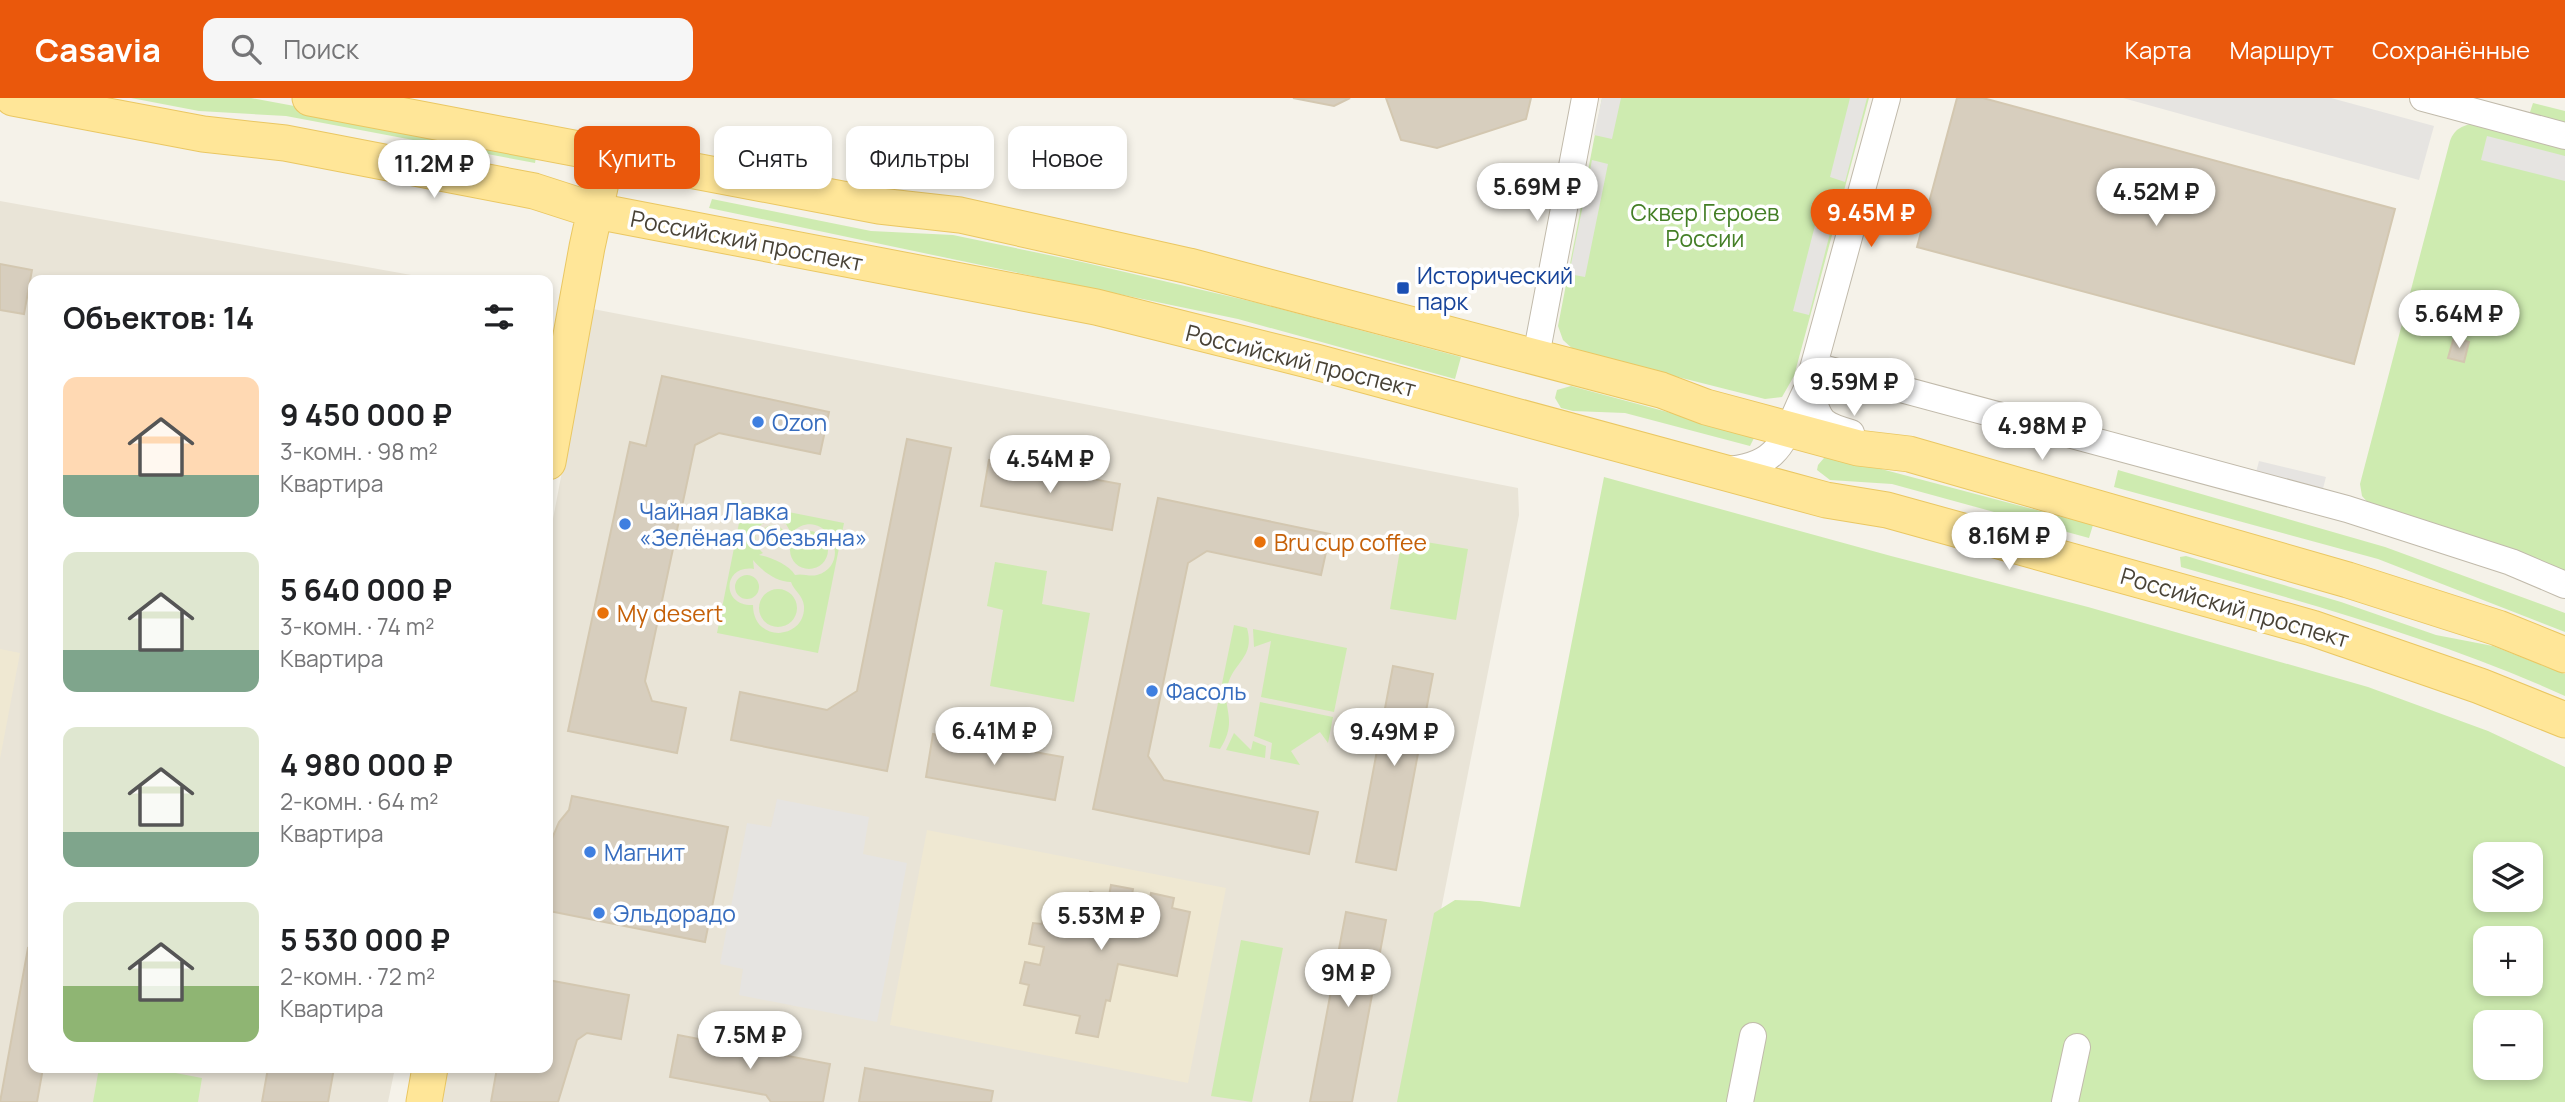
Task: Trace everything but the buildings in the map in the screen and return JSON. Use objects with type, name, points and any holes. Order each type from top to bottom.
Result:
[{"type":"main road","name":"Российский проспект","points":[[13,98],[203,134],[285,143],[534,191],[596,211],[1096,307],[1316,362],[1826,500],[1914,517],[2312,628],[2480,686],[2565,720]]},
{"type":"main road","points":[[310,98],[574,149]]},
{"type":"main road","points":[[700,172],[879,206],[960,215],[1189,266],[1661,390],[1706,407],[1858,448],[1909,454],[2348,580],[2498,628],[2565,655]]},
{"type":"main road","points":[[553,436],[600,189]]},
{"type":"main road","points":[[424,1102],[429,1073]]},
{"type":"street","points":[[1536,356],[1585,98]]},
{"type":"street","points":[[1716,470],[1743,469],[1770,457],[1790,429],[1795,411],[1811,377],[1887,98]]},
{"type":"street","points":[[2423,98],[2565,136]]},
{"type":"street","points":[[1811,377],[1816,411],[1824,424],[1909,454]]},
{"type":"street","points":[[1811,377],[2347,509],[2511,562],[2565,585]]},
{"type":"street","points":[[1740,1102],[1753,1037]]},
{"type":"street","points":[[2065,1102],[2077,1046]]},
{"type":"shaded area","points":[[1602,98],[1621,98],[1612,139],[1594,135]]},
{"type":"shaded area","points":[[1850,98],[1867,98],[1845,182],[1830,177]]},
{"type":"shaded area","points":[[2123,98],[2331,98],[2434,126],[2419,180]]},
{"type":"shaded area","points":[[2487,136],[2565,156],[2565,181],[2481,160]]},
{"type":"shaded area","points":[[1592,160],[1608,164],[1585,277],[1569,274]]},
{"type":"shaded area","points":[[0,201],[411,275],[28,275],[28,1073],[394,1073],[388,1102],[0,1102]]},
{"type":"shaded area","points":[[1821,202],[1837,206],[1809,315],[1793,311]]},
{"type":"shaded area","points":[[593,309],[1518,488],[1519,515],[1403,1102],[440,1102],[446,1073],[553,1073],[553,519]]},
{"type":"shaded area","points":[[2259,461],[2326,477],[2321,496],[2254,480]]},
{"type":"shaded area","points":[[0,649],[20,653],[0,759]]},
{"type":"shaded area","points":[[777,799],[869,817],[863,854],[907,863],[877,1022],[739,995],[743,969],[720,964],[747,823],[771,827]]},
{"type":"shaded area","points":[[927,830],[1226,888],[1188,1083],[890,1025]]},
{"type":"green space","points":[[131,98],[251,98],[537,151],[535,163],[286,116],[199,111]]},
{"type":"green space","name":"Сквер Героев России","points":[[1602,98],[1869,98],[1794,376],[1782,397],[1765,399],[1575,351],[1563,340],[1558,326]]},
{"type":"green space","points":[[2533,103],[2565,111],[2565,124],[2529,115]]},
{"type":"green space","points":[[2477,123],[2565,146],[2565,574],[2371,506],[2362,496],[2360,484],[2450,141],[2460,128]]},
{"type":"green space","points":[[712,199],[871,231],[953,235],[1082,262],[1258,303],[1461,357],[1455,379],[1238,319],[709,208]]},
{"type":"green space","points":[[1571,386],[1749,434],[1754,438],[1750,446],[1625,413],[1561,408],[1555,398],[1557,390]]},
{"type":"green space","points":[[1836,457],[2093,525],[2089,538],[1892,484],[1830,480],[1817,470],[1818,465],[1824,458]]},
{"type":"green space","points":[[2118,470],[2385,547],[2565,613],[2565,632],[2378,559],[2114,487]]},
{"type":"green space","points":[[1604,477],[2088,607],[2368,687],[2488,731],[2565,767],[2565,1102],[1397,1102],[1434,913],[1455,900],[1520,907]]},
{"type":"green space","points":[[743,503],[844,523],[818,653],[717,633]],"holes":[[[772,519],[786,524],[791,533],[803,525],[814,525],[824,530],[835,548],[834,559],[828,568],[817,575],[795,575],[779,562],[759,555],[763,553],[756,543],[756,533],[761,525]],[[753,560],[770,575],[791,582],[802,599],[802,617],[797,626],[789,631],[779,633],[761,626],[755,618],[753,605],[742,604],[731,593],[731,578],[744,569],[754,569]]]},
{"type":"green space","points":[[773,525],[784,532],[785,537],[778,548],[773,549],[762,542],[761,537],[768,526]]},
{"type":"green space","points":[[809,531],[822,537],[828,550],[822,563],[809,569],[796,563],[790,550],[796,537]]},
{"type":"green space","points":[[1402,538],[1468,549],[1456,620],[1390,609]]},
{"type":"green space","points":[[2186,556],[2341,602],[2436,635],[2493,646],[2565,674],[2565,696],[2423,640],[2181,567],[2180,557]]},
{"type":"green space","points":[[995,562],[1047,571],[1042,604],[1090,613],[1074,702],[990,686],[1003,610],[987,606]]},
{"type":"green space","points":[[747,575],[758,582],[759,587],[752,598],[747,599],[736,592],[735,587],[742,576]]},
{"type":"green space","points":[[778,589],[791,595],[797,608],[791,621],[778,627],[765,621],[759,608],[765,595]]},
{"type":"green space","points":[[1234,625],[1247,628],[1249,638],[1246,652],[1228,684],[1226,700],[1229,722],[1226,739],[1220,749],[1209,747]]},
{"type":"green space","points":[[1253,629],[1347,648],[1334,712],[1261,697],[1271,641],[1254,647]]},
{"type":"green space","points":[[1260,702],[1333,717],[1328,743],[1320,732],[1291,751],[1300,765],[1270,759],[1272,743],[1254,736]]},
{"type":"green space","points":[[1234,733],[1251,750],[1253,741],[1266,746],[1265,758],[1226,750]]},
{"type":"green space","points":[[1241,940],[1283,948],[1252,1102],[1211,1096]]},
{"type":"green space","points":[[98,1073],[176,1073],[202,1078],[198,1102],[93,1102]]},
{"type":"place","name":"Исторический парк","points":[[1403,288]]},
{"type":"place","name":"Ozon","points":[[758,422]]},
{"type":"place","name":"Чайная Лавка «Зелёная Обезьяна»","points":[[625,524]]},
{"type":"place","name":"Bru cup coffee","points":[[1260,542]]},
{"type":"place","name":"My desert","points":[[603,613]]},
{"type":"place","name":"Фасоль","points":[[1152,691]]},
{"type":"place","name":"Магнит","points":[[590,852]]},
{"type":"place","name":"Эльдорадо","points":[[599,913]]}]
